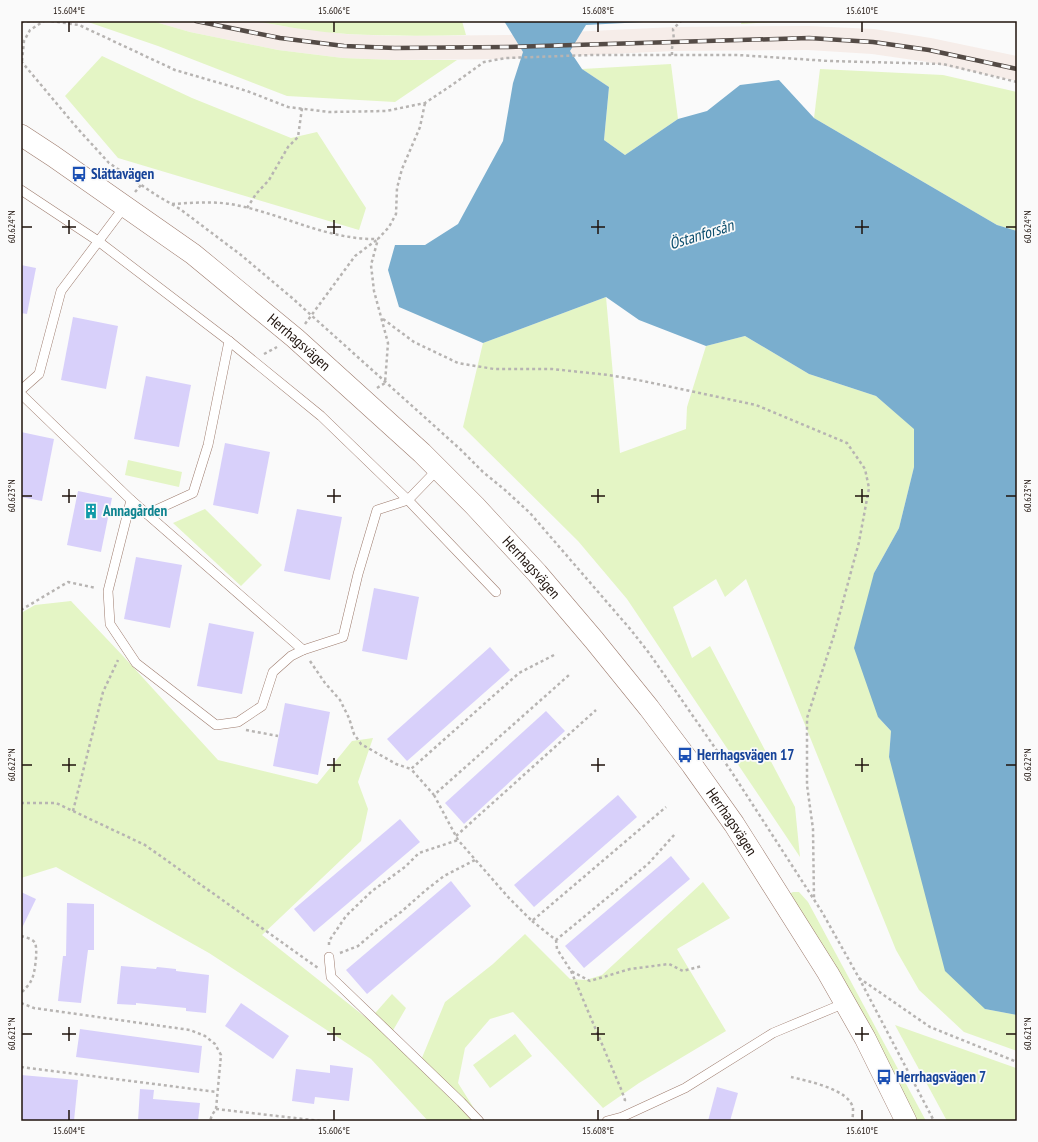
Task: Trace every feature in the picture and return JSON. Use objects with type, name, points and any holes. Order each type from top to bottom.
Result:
[{"type":"street","name":"Herrhagsvägen","points":[[21,135],[193,254],[295,338],[363,398],[438,469],[475,506],[537,573],[594,640],[672,737],[734,824],[782,898],[845,1003],[865,1038],[906,1121]]},
{"type":"lane","points":[[21,190],[98,241],[252,359],[320,416],[408,500],[496,592]]},
{"type":"lane","points":[[21,390],[39,374],[61,291],[125,206]]},
{"type":"lane","points":[[148,514],[194,493],[208,445],[229,341]]},
{"type":"lane","points":[[21,394],[131,500],[302,650]]},
{"type":"lane","points":[[131,500],[108,591],[110,624],[136,663],[216,725],[238,722],[262,706],[273,672],[291,656],[302,650],[343,637],[358,574],[377,510],[408,500],[438,469]]},
{"type":"lane","points":[[329,957],[332,977],[479,1121]]},
{"type":"lane","points":[[606,1121],[622,1117],[685,1088],[773,1033],[845,1003]]},
{"type":"path","points":[[21,22],[34,21]]},
{"type":"path","points":[[22,62],[24,41],[30,30],[44,21]]},
{"type":"path","points":[[51,21],[79,25],[175,70],[247,91],[288,107],[329,112],[386,111],[425,103],[484,62],[506,58],[592,55],[738,55],[829,61],[943,64],[1017,82]]},
{"type":"path","points":[[672,55],[674,41],[673,30],[681,21]]},
{"type":"path","points":[[252,359],[295,338],[355,256],[378,239],[389,227],[396,214],[397,188],[402,169],[420,127],[425,103]]},
{"type":"path","points":[[247,208],[256,194],[269,180],[288,147],[298,136],[302,108]]},
{"type":"path","points":[[172,204],[204,202],[230,204],[326,232],[357,238],[378,239]]},
{"type":"path","points":[[378,239],[371,265],[374,291],[388,343],[385,383]]},
{"type":"path","points":[[382,319],[414,342],[458,363],[494,369],[552,369],[610,375],[643,381],[756,405],[847,444],[865,469],[869,488],[859,542],[834,635],[807,718],[807,785],[813,829],[814,900]]},
{"type":"path","points":[[21,610],[68,582],[108,591]]},
{"type":"path","points":[[74,811],[103,692],[125,647]]},
{"type":"path","points":[[302,650],[325,683],[340,700],[349,718],[354,734],[361,744],[390,761],[411,769],[434,795],[458,840],[532,922],[556,940],[557,950],[571,971],[621,1089],[625,1100],[622,1117]]},
{"type":"path","points":[[411,769],[518,673],[554,655]]},
{"type":"path","points":[[434,795],[569,674]]},
{"type":"path","points":[[456,836],[596,710]]},
{"type":"path","points":[[231,723],[248,732],[278,736]]},
{"type":"path","points":[[21,803],[56,803],[145,845],[332,977]]},
{"type":"path","points":[[532,922],[666,807]]},
{"type":"path","points":[[556,940],[648,864],[675,834]]},
{"type":"path","points":[[458,840],[419,853],[405,867],[372,891],[346,916],[329,941],[329,957],[358,946],[444,876],[475,860]]},
{"type":"path","points":[[21,936],[32,940],[35,943],[36,949],[35,970],[32,980],[22,991]]},
{"type":"path","points":[[571,971],[590,981],[630,969],[668,964],[683,971],[702,966]]},
{"type":"path","points":[[859,978],[930,1027],[1017,1062]]},
{"type":"path","points":[[21,1003],[34,1008],[190,1030],[205,1036],[215,1044],[221,1055],[216,1109],[210,1121]]},
{"type":"path","points":[[875,1008],[934,1121]]},
{"type":"path","points":[[21,1067],[217,1092]]},
{"type":"path","points":[[791,1077],[824,1085],[845,1097],[851,1103],[853,1108],[852,1121]]},
{"type":"path","points":[[216,1109],[320,1121]]},
{"type":"shaded area","points":[[152,21],[256,21],[345,34],[395,36],[508,35],[674,27],[809,26],[874,29],[931,38],[1017,56],[1017,81],[927,62],[872,54],[808,50],[674,51],[508,59],[394,60],[343,58],[278,50],[190,32]]},
{"type":"green space","points":[[85,21],[152,21],[190,32],[278,50],[343,58],[457,60],[395,102],[287,96],[158,46]]},
{"type":"green space","points":[[256,21],[462,21],[466,35],[406,36],[347,34],[302,29]]},
{"type":"green space","points":[[742,21],[791,21],[741,24]]},
{"type":"green space","points":[[102,56],[192,98],[291,138],[317,132],[366,208],[359,230],[118,158],[65,96]]},
{"type":"green space","points":[[671,64],[678,119],[625,155],[604,140],[609,87],[582,69]]},
{"type":"green space","points":[[820,69],[943,75],[1017,92],[1017,231],[997,225],[814,118]]},
{"type":"green space","points":[[606,297],[620,453],[686,429],[687,407],[706,346],[745,336],[809,374],[876,396],[915,429],[914,467],[899,528],[874,573],[878,717],[891,731],[889,757],[985,1009],[1017,1015],[1017,1051],[964,1032],[919,990],[896,950],[746,579],[725,597],[716,579],[673,607],[692,658],[710,646],[795,807],[800,857],[627,599],[578,541],[463,427],[483,343]]},
{"type":"green space","points":[[128,460],[182,472],[179,487],[125,475]]},
{"type":"green space","points":[[205,509],[262,565],[241,586],[173,523]]},
{"type":"green space","points":[[71,601],[218,760],[317,784],[352,741],[373,738],[358,782],[368,809],[361,841],[262,935],[369,1020],[392,994],[406,1008],[388,1039],[419,1065],[445,1002],[493,964],[525,934],[570,979],[586,980],[602,975],[703,882],[730,918],[677,949],[726,1031],[639,1083],[603,1108],[513,1012],[490,1019],[465,1048],[458,1083],[482,1121],[428,1121],[371,1059],[209,953],[56,867],[21,878],[21,613],[35,605]]},
{"type":"green space","points":[[793,892],[799,892],[808,902],[926,1121],[918,1121],[806,919],[785,896]]},
{"type":"green space","points":[[895,1025],[1016,1068],[1017,1066],[1017,1121],[947,1121]]},
{"type":"green space","points":[[515,1034],[532,1056],[490,1088],[473,1065]]},
{"type":"water","name":"Östanforsån","points":[[504,21],[644,21],[586,25],[570,51],[582,69],[609,87],[604,140],[625,155],[678,119],[707,111],[740,85],[779,80],[814,118],[997,225],[1017,231],[1017,1015],[985,1009],[945,971],[889,757],[891,731],[878,717],[854,648],[874,573],[899,528],[914,467],[914,429],[876,396],[809,374],[745,336],[706,346],[639,320],[606,297],[483,343],[399,307],[388,270],[395,245],[425,245],[458,224],[503,141],[513,83],[523,52]]},
{"type":"building","points":[[21,265],[36,268],[27,314],[21,313]]},
{"type":"building","points":[[73,317],[118,326],[106,389],[61,380]]},
{"type":"building","points":[[146,376],[191,385],[179,447],[134,439]]},
{"type":"building","points":[[21,432],[54,439],[42,501],[21,497]]},
{"type":"building","points":[[225,443],[270,452],[258,514],[213,505]]},
{"type":"building","name":"Annagården","points":[[78,491],[112,498],[101,552],[67,545]]},
{"type":"building","points":[[297,509],[342,517],[330,580],[284,571]]},
{"type":"building","points":[[136,557],[182,565],[170,628],[124,619]]},
{"type":"building","points":[[374,588],[419,597],[407,660],[362,651]]},
{"type":"building","points":[[209,623],[254,632],[242,694],[197,686]]},
{"type":"building","points":[[490,647],[510,670],[407,761],[387,739]]},
{"type":"building","points":[[285,703],[330,712],[318,775],[273,766]]},
{"type":"building","points":[[546,711],[565,731],[464,824],[445,803]]},
{"type":"building","points":[[618,795],[637,817],[534,907],[514,885]]},
{"type":"building","points":[[400,819],[420,842],[314,932],[294,909]]},
{"type":"building","points":[[671,856],[690,879],[584,968],[565,946]]},
{"type":"building","points":[[451,881],[471,906],[367,994],[346,970]]},
{"type":"building","points":[[21,892],[36,899],[21,930]]},
{"type":"building","points":[[67,903],[94,904],[94,950],[88,950],[81,1003],[58,1001],[63,956],[66,956]]},
{"type":"building","points":[[121,966],[156,969],[157,967],[209,975],[206,1013],[186,1011],[186,1008],[136,1003],[136,1005],[117,1004]]},
{"type":"building","points":[[241,1003],[289,1036],[273,1059],[225,1026]]},
{"type":"building","points":[[80,1029],[202,1046],[199,1073],[76,1057]]},
{"type":"building","points":[[330,1065],[353,1068],[349,1101],[315,1097],[314,1104],[292,1101],[296,1069],[330,1073]]},
{"type":"building","points":[[21,1075],[78,1080],[74,1121],[21,1121]]},
{"type":"building","points":[[717,1087],[738,1093],[730,1121],[708,1121]]},
{"type":"building","points":[[140,1089],[154,1090],[153,1099],[200,1103],[198,1121],[138,1121]]},
{"type":"railway","points":[[196,21],[280,38],[344,46],[395,48],[508,47],[809,38],[873,42],[929,50],[1017,69]]},
{"type":"place","name":"Slättavägen","points":[[79,174]]},
{"type":"place","name":"Annagården","points":[[91,511]]},
{"type":"place","name":"Herrhagsvägen 17","points":[[685,755]]},
{"type":"place","name":"Herrhagsvägen 7","points":[[884,1077]]}]
